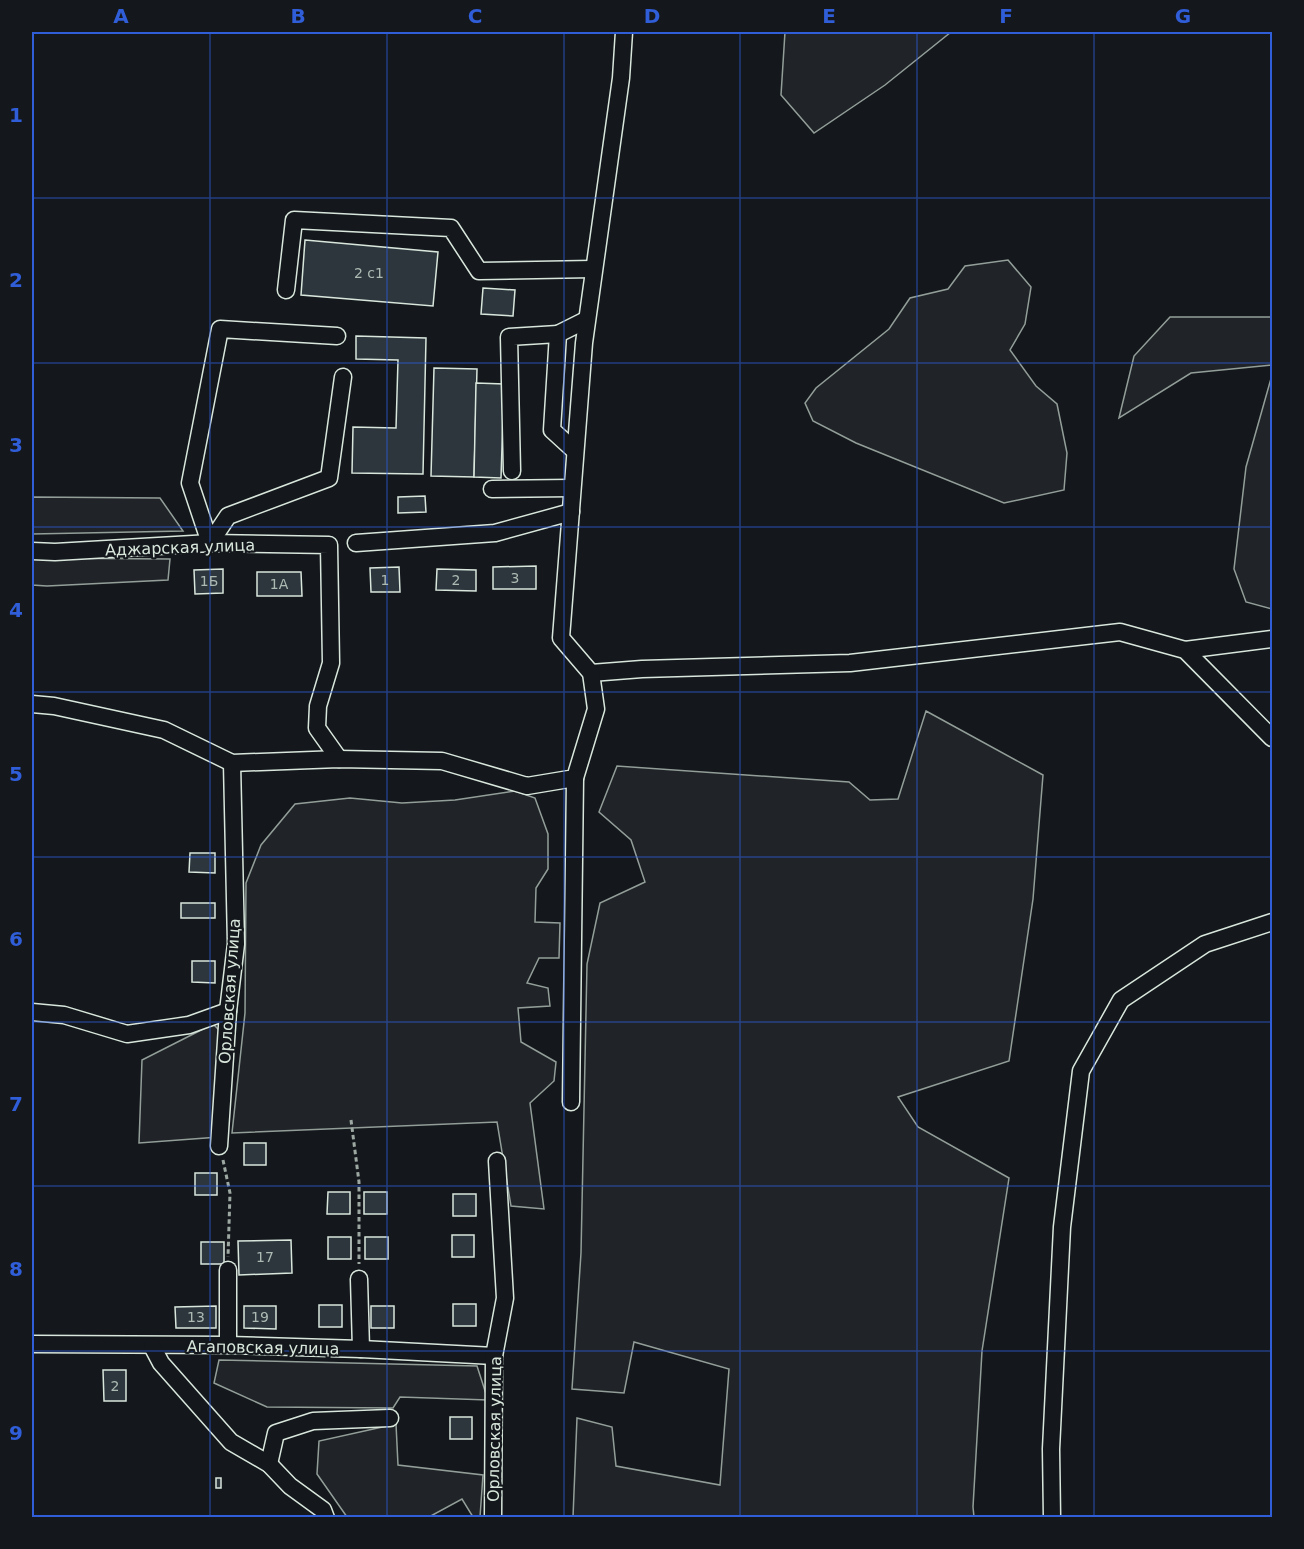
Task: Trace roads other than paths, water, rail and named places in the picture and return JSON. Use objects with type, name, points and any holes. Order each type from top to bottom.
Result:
[{"type":"street","points":[[571,1102],[575,778],[596,709],[591,673],[561,638],[586,320],[621,78],[624,32]]},
{"type":"street","points":[[286,290],[294,220],[451,228],[479,270],[593,269]]},
{"type":"street","points":[[512,471],[509,338],[558,334],[586,320]]},
{"type":"street","points":[[210,543],[190,483],[220,329],[337,336]]},
{"type":"street","points":[[558,334],[552,430],[575,451]]},
{"type":"street","points":[[210,543],[228,516],[329,478],[343,377]]},
{"type":"street","points":[[492,489],[572,488]]},
{"type":"street","points":[[356,543],[495,533],[571,512]]},
{"type":"street","name":"Аджарская улица","points":[[32,551],[54,552],[210,543],[329,545],[331,663],[318,706],[317,728],[339,759]]},
{"type":"street","points":[[591,673],[642,669],[850,663],[1119,632],[1185,650],[1272,639]]},
{"type":"street","points":[[1185,650],[1272,738]]},
{"type":"street","points":[[32,704],[54,706],[164,730],[232,763],[339,759],[442,761],[527,786],[575,778]]},
{"type":"street","name":"Орловская улица","points":[[219,1146],[228,1011],[236,944],[232,763]]},
{"type":"street","points":[[1052,1518],[1051,1449],[1062,1227],[1081,1071],[1121,1000],[1205,944],[1272,922]]},
{"type":"street","points":[[32,1012],[64,1016],[127,1034],[189,1025],[228,1011]]},
{"type":"street","name":"Орловская улица","points":[[493,1518],[494,1356],[505,1298],[497,1161]]},
{"type":"street","points":[[228,1270],[228,1345]]},
{"type":"street","points":[[359,1279],[361,1348]]},
{"type":"street","name":"Агаповская улица","points":[[32,1344],[361,1348],[494,1356]]},
{"type":"street","points":[[152,1346],[161,1363],[231,1442],[269,1464],[290,1486],[323,1510],[326,1518]]},
{"type":"street","points":[[269,1464],[276,1433],[313,1421],[390,1418]]}]
